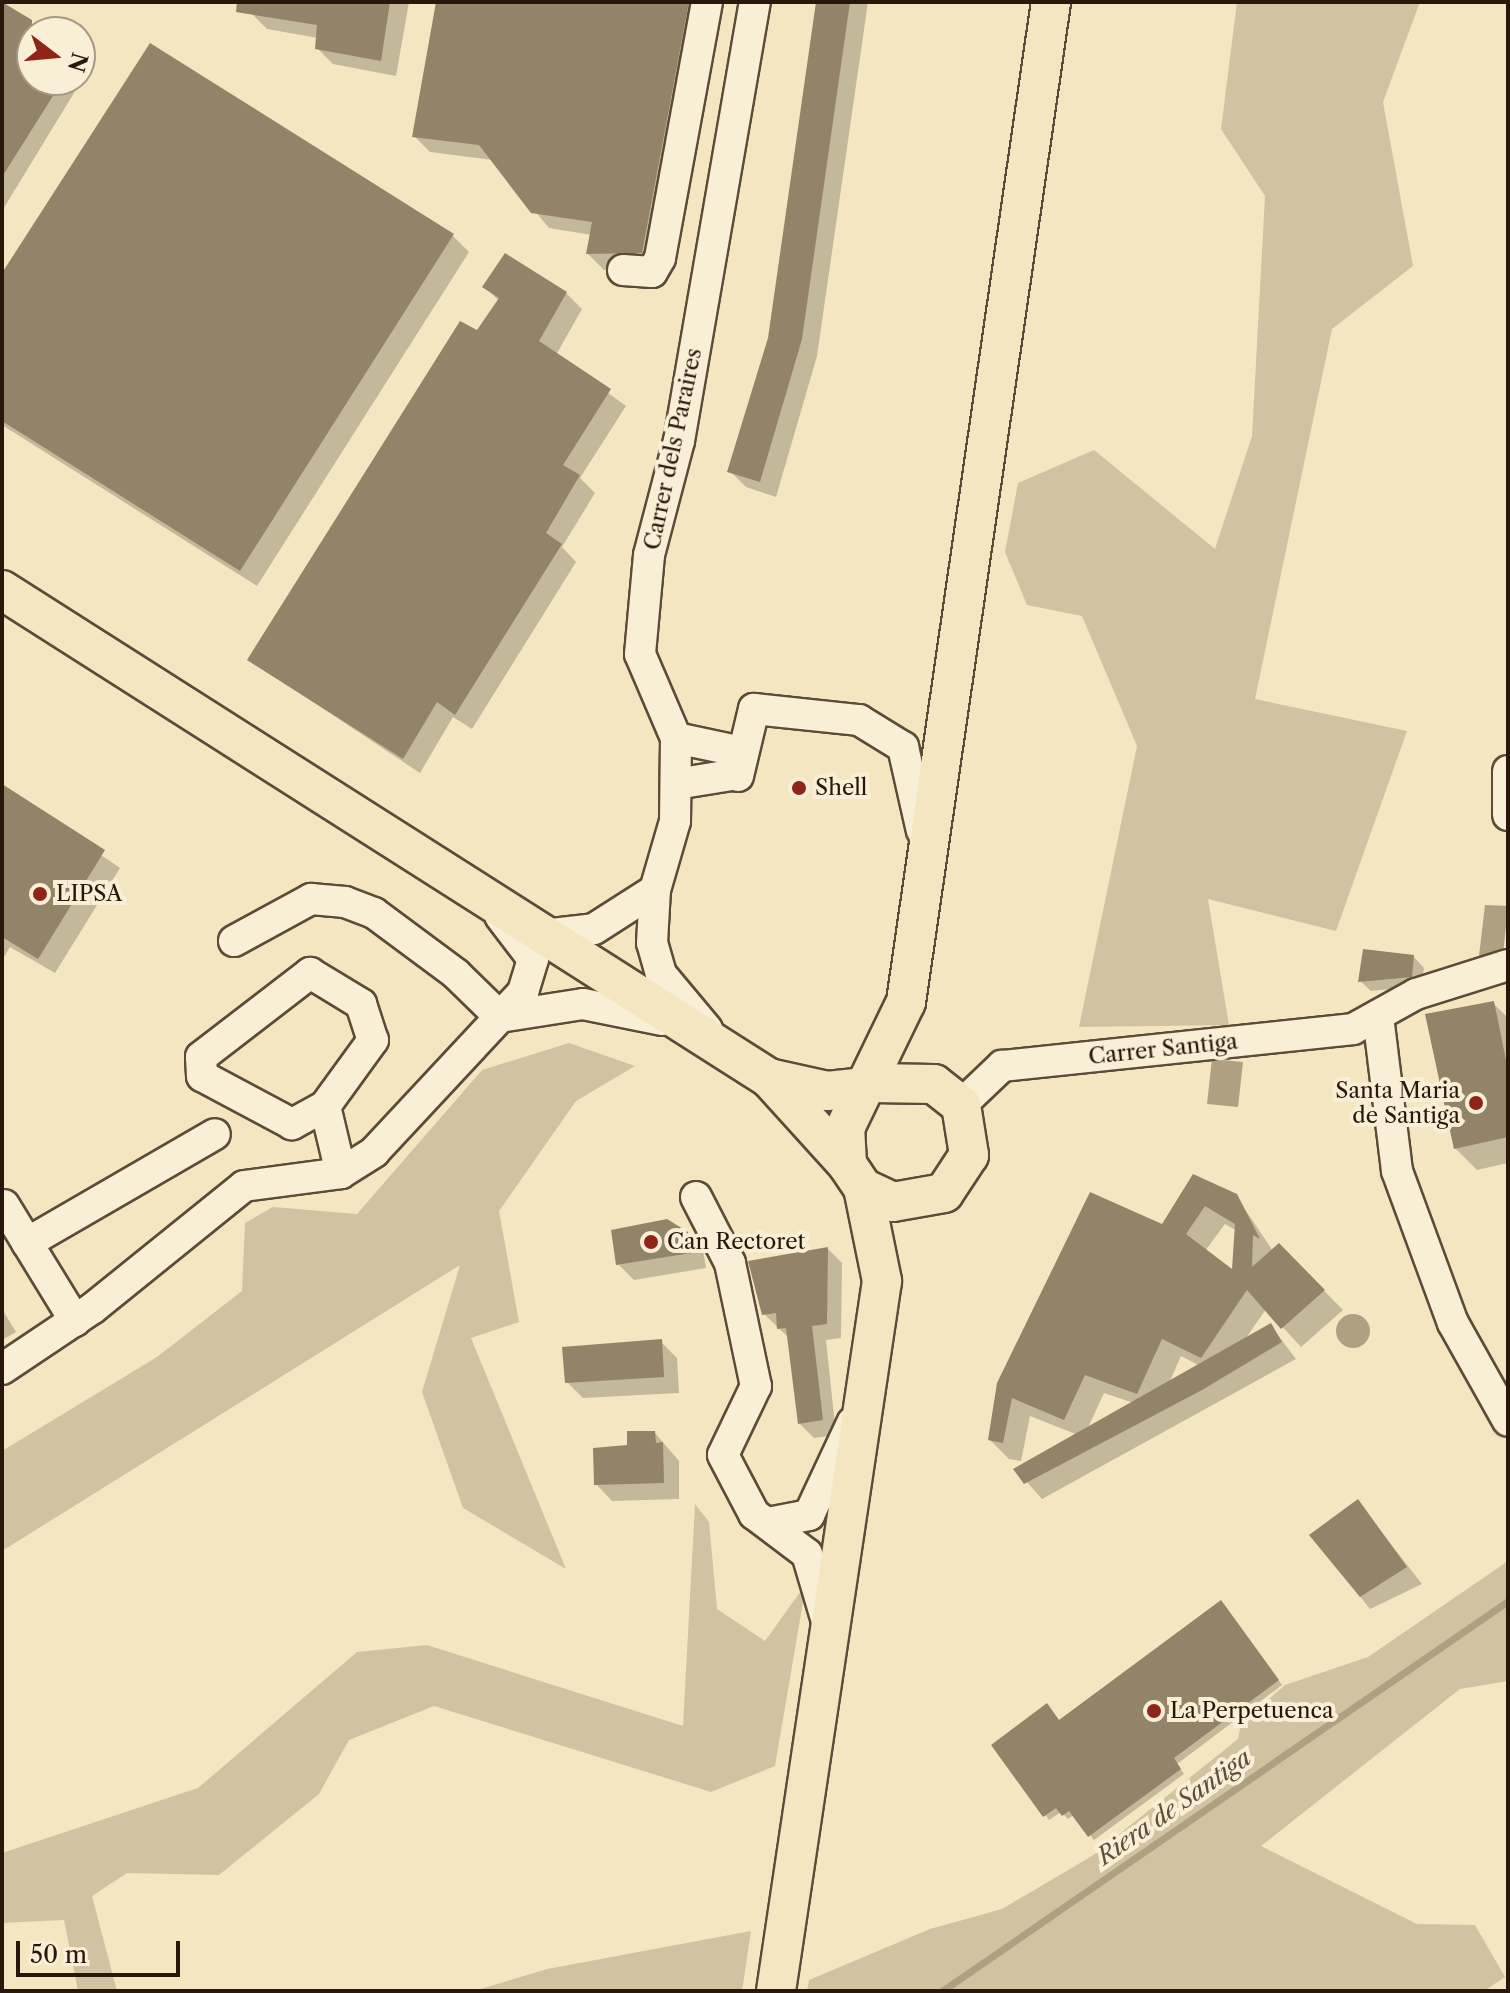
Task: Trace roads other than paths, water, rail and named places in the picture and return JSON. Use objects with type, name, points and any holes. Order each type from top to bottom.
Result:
[{"type":"main road","points":[[882,1281],[845,1128],[869,1085],[906,1002],[1051,2]]},
{"type":"main road","points":[[2,590],[769,1078],[855,1176],[893,1202],[922,1202],[944,1193],[966,1164],[970,1129],[947,1094],[906,1002]]},
{"type":"main road","points":[[769,1078],[827,1091],[869,1085],[947,1094]]},
{"type":"main road","points":[[776,1991],[882,1281],[922,1202]]},
{"type":"street","points":[[623,270],[652,272],[660,258],[707,2]]},
{"type":"street","name":"Carrer dels Paraires","points":[[736,1058],[661,974],[652,943],[655,890],[675,821],[676,738],[640,654],[649,555],[679,441],[755,2]]},
{"type":"street","points":[[1030,144],[1035,2]]},
{"type":"street","points":[[739,767],[754,709],[782,707],[859,720],[903,747],[922,810],[922,889]]},
{"type":"street","points":[[676,738],[739,767]]},
{"type":"street","points":[[676,784],[739,767]]},
{"type":"street","points":[[1508,771],[1508,815]]},
{"type":"street","points":[[543,935],[594,929],[655,890]]},
{"type":"street","points":[[2,1369],[75,1321],[244,1186],[341,1173],[374,1152],[523,992],[533,959],[476,892]]},
{"type":"street","points":[[234,941],[311,899],[345,902],[374,913],[456,974],[500,1017],[613,1006],[703,1036]]},
{"type":"street","name":"Carrer Santiga","points":[[947,1094],[1002,1066],[1353,1029],[1416,994],[1508,965]]},
{"type":"street","points":[[325,1106],[292,1124],[202,1076],[201,1057],[310,973],[361,1004],[373,1040],[325,1106],[341,1173]]},
{"type":"street","points":[[1378,1016],[1397,1171],[1453,1323],[1508,1421]]},
{"type":"street","points":[[27,1243],[215,1134]]},
{"type":"street","points":[[696,1197],[730,1263],[756,1386],[723,1455],[754,1514],[773,1522],[807,1554],[829,1627]]},
{"type":"street","points":[[4,1205],[75,1321]]},
{"type":"street","points":[[773,1522],[809,1515],[868,1388]]},
{"type":"waterway","name":"Riera de Santiga","points":[[942,1991],[1508,1601]]},
{"type":"place","name":"Shell","points":[[799,788]]},
{"type":"place","name":"LIPSA","points":[[40,894]]},
{"type":"place","name":"Santa Maria de Santiga","points":[[1476,1103]]},
{"type":"place","name":"Can Rectoret","points":[[651,1242]]},
{"type":"place","name":"La Perpetuenca","points":[[1154,1711]]}]
